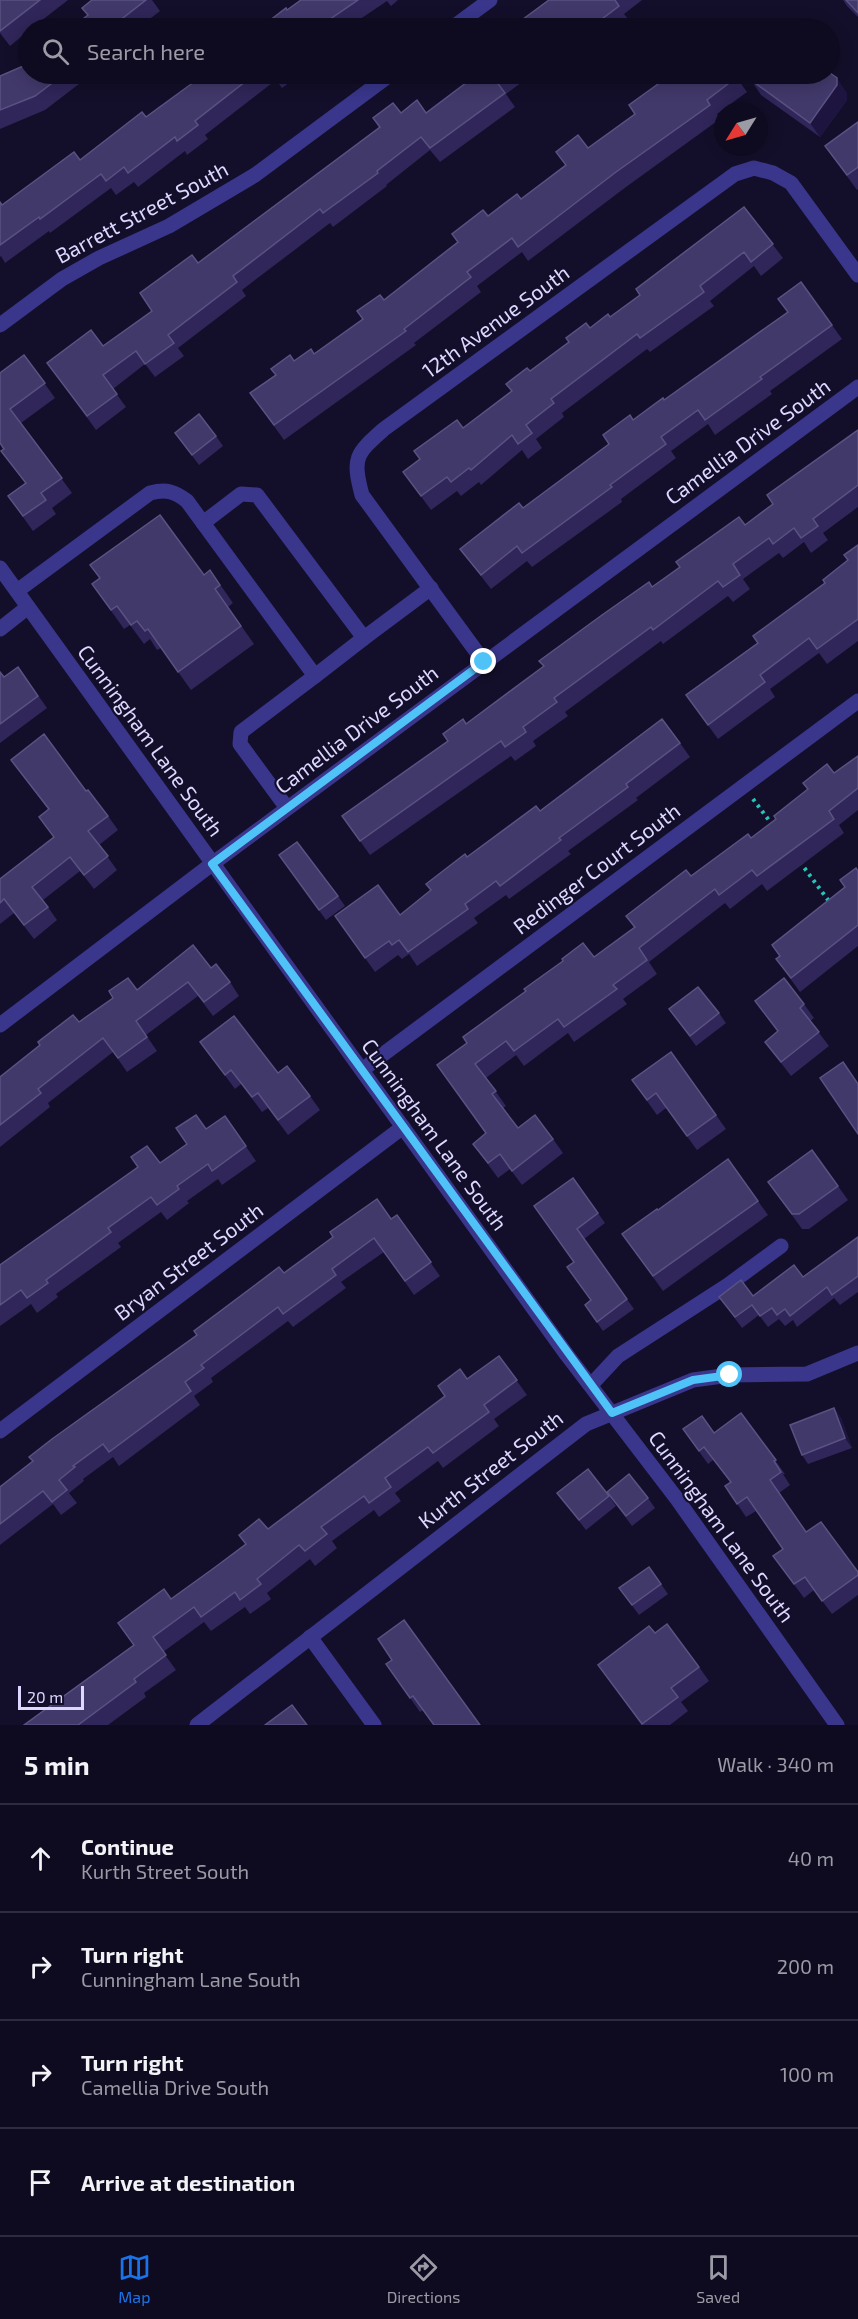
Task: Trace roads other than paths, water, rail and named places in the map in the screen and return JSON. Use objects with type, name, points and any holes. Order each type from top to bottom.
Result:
[{"type":"street","points":[[466,18],[490,0]]},
{"type":"street","name":"Barrett Street South","points":[[0,325],[62,279],[99,258],[169,226],[255,175],[378,84]]},
{"type":"street","name":"12th Avenue South","points":[[484,662],[362,495],[356,470],[360,451],[384,429],[735,174],[754,168],[773,173],[791,183],[853,257]]},
{"type":"street","points":[[853,257],[858,274]]},
{"type":"street","name":"Camellia Drive South","points":[[0,1025],[212,864],[858,387]]},
{"type":"street","points":[[16,591],[150,493],[163,490],[176,492],[187,501],[315,676]]},
{"type":"street","points":[[203,523],[242,494],[257,495],[364,638]]},
{"type":"street","name":"Cunningham Lane South","points":[[0,568],[403,1127],[677,1499],[837,1725]]},
{"type":"street","points":[[288,808],[240,744],[241,732],[431,588]]},
{"type":"street","points":[[0,629],[28,608]]},
{"type":"street","name":"Redinger Court South","points":[[362,1070],[858,701]]},
{"type":"street","name":"Bryan Street South","points":[[0,1431],[403,1127]]},
{"type":"street","points":[[591,1385],[618,1356],[728,1285],[781,1246]]},
{"type":"street","name":"Kurth Street South","points":[[197,1725],[586,1424],[693,1380],[730,1375],[807,1374],[858,1353]]},
{"type":"street","points":[[310,1637],[374,1725]]}]
